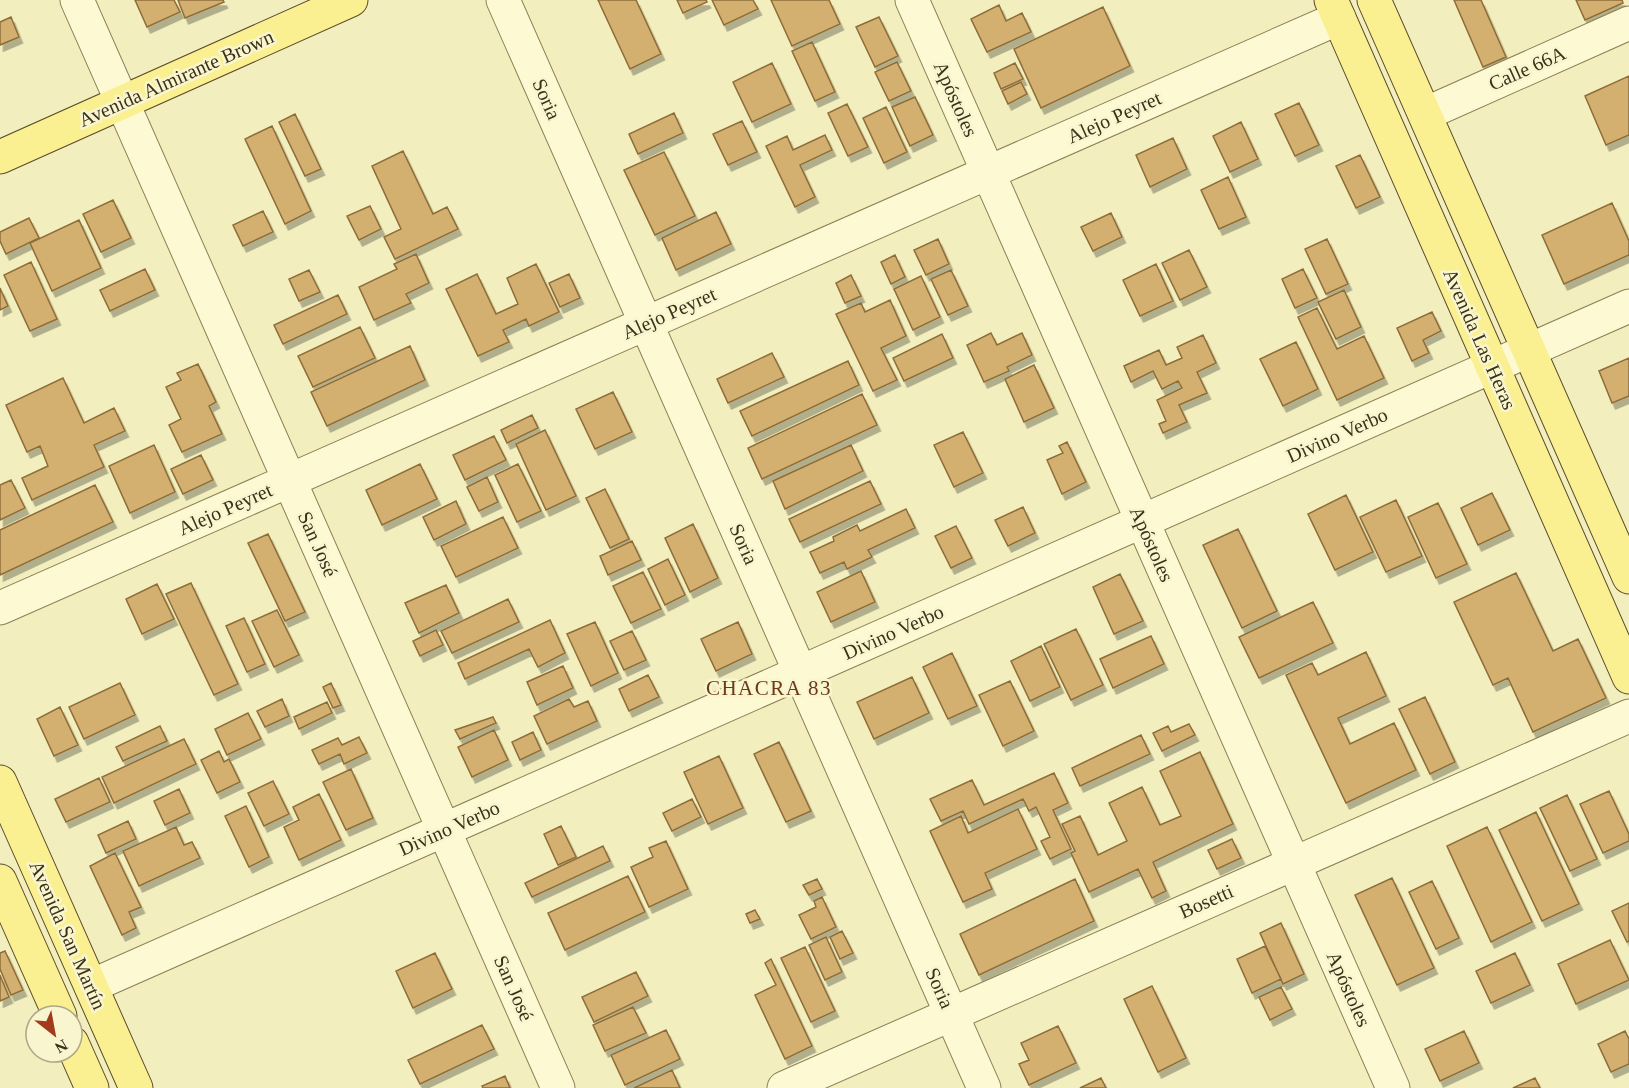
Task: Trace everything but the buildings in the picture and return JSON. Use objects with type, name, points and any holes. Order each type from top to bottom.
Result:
[{"type":"main road","name":"Avenida Almirante Brown","points":[[0,157],[351,0]]},
{"type":"main road","name":"Avenida Las Heras","points":[[1374,0],[1627,565]]},
{"type":"main road","name":"Avenida Las Heras","points":[[1335,9],[1629,677]]},
{"type":"main road","name":"Avenida San Martín","points":[[0,782],[136,1088]]},
{"type":"main road","name":"Avenida San Martín","points":[[3,895],[54,1004]]},
{"type":"main road","points":[[82,1064],[92,1088]]},
{"type":"street","name":"San José","points":[[77,0],[558,1088]]},
{"type":"street","name":"Soria","points":[[503,0],[984,1088]]},
{"type":"street","name":"Apóstoles","points":[[912,0],[1393,1088]]},
{"type":"street","name":"Alejo Peyret","points":[[0,608],[988,172],[1335,9]]},
{"type":"street","name":"Calle 66A","points":[[1425,114],[1629,23]]},
{"type":"street","name":"Divino Verbo","points":[[91,986],[1629,306]]},
{"type":"street","name":"Bosetti","points":[[784,1088],[1629,716]]},
{"type":"district","name":"CHACRA 83","points":[[769,688]]}]
